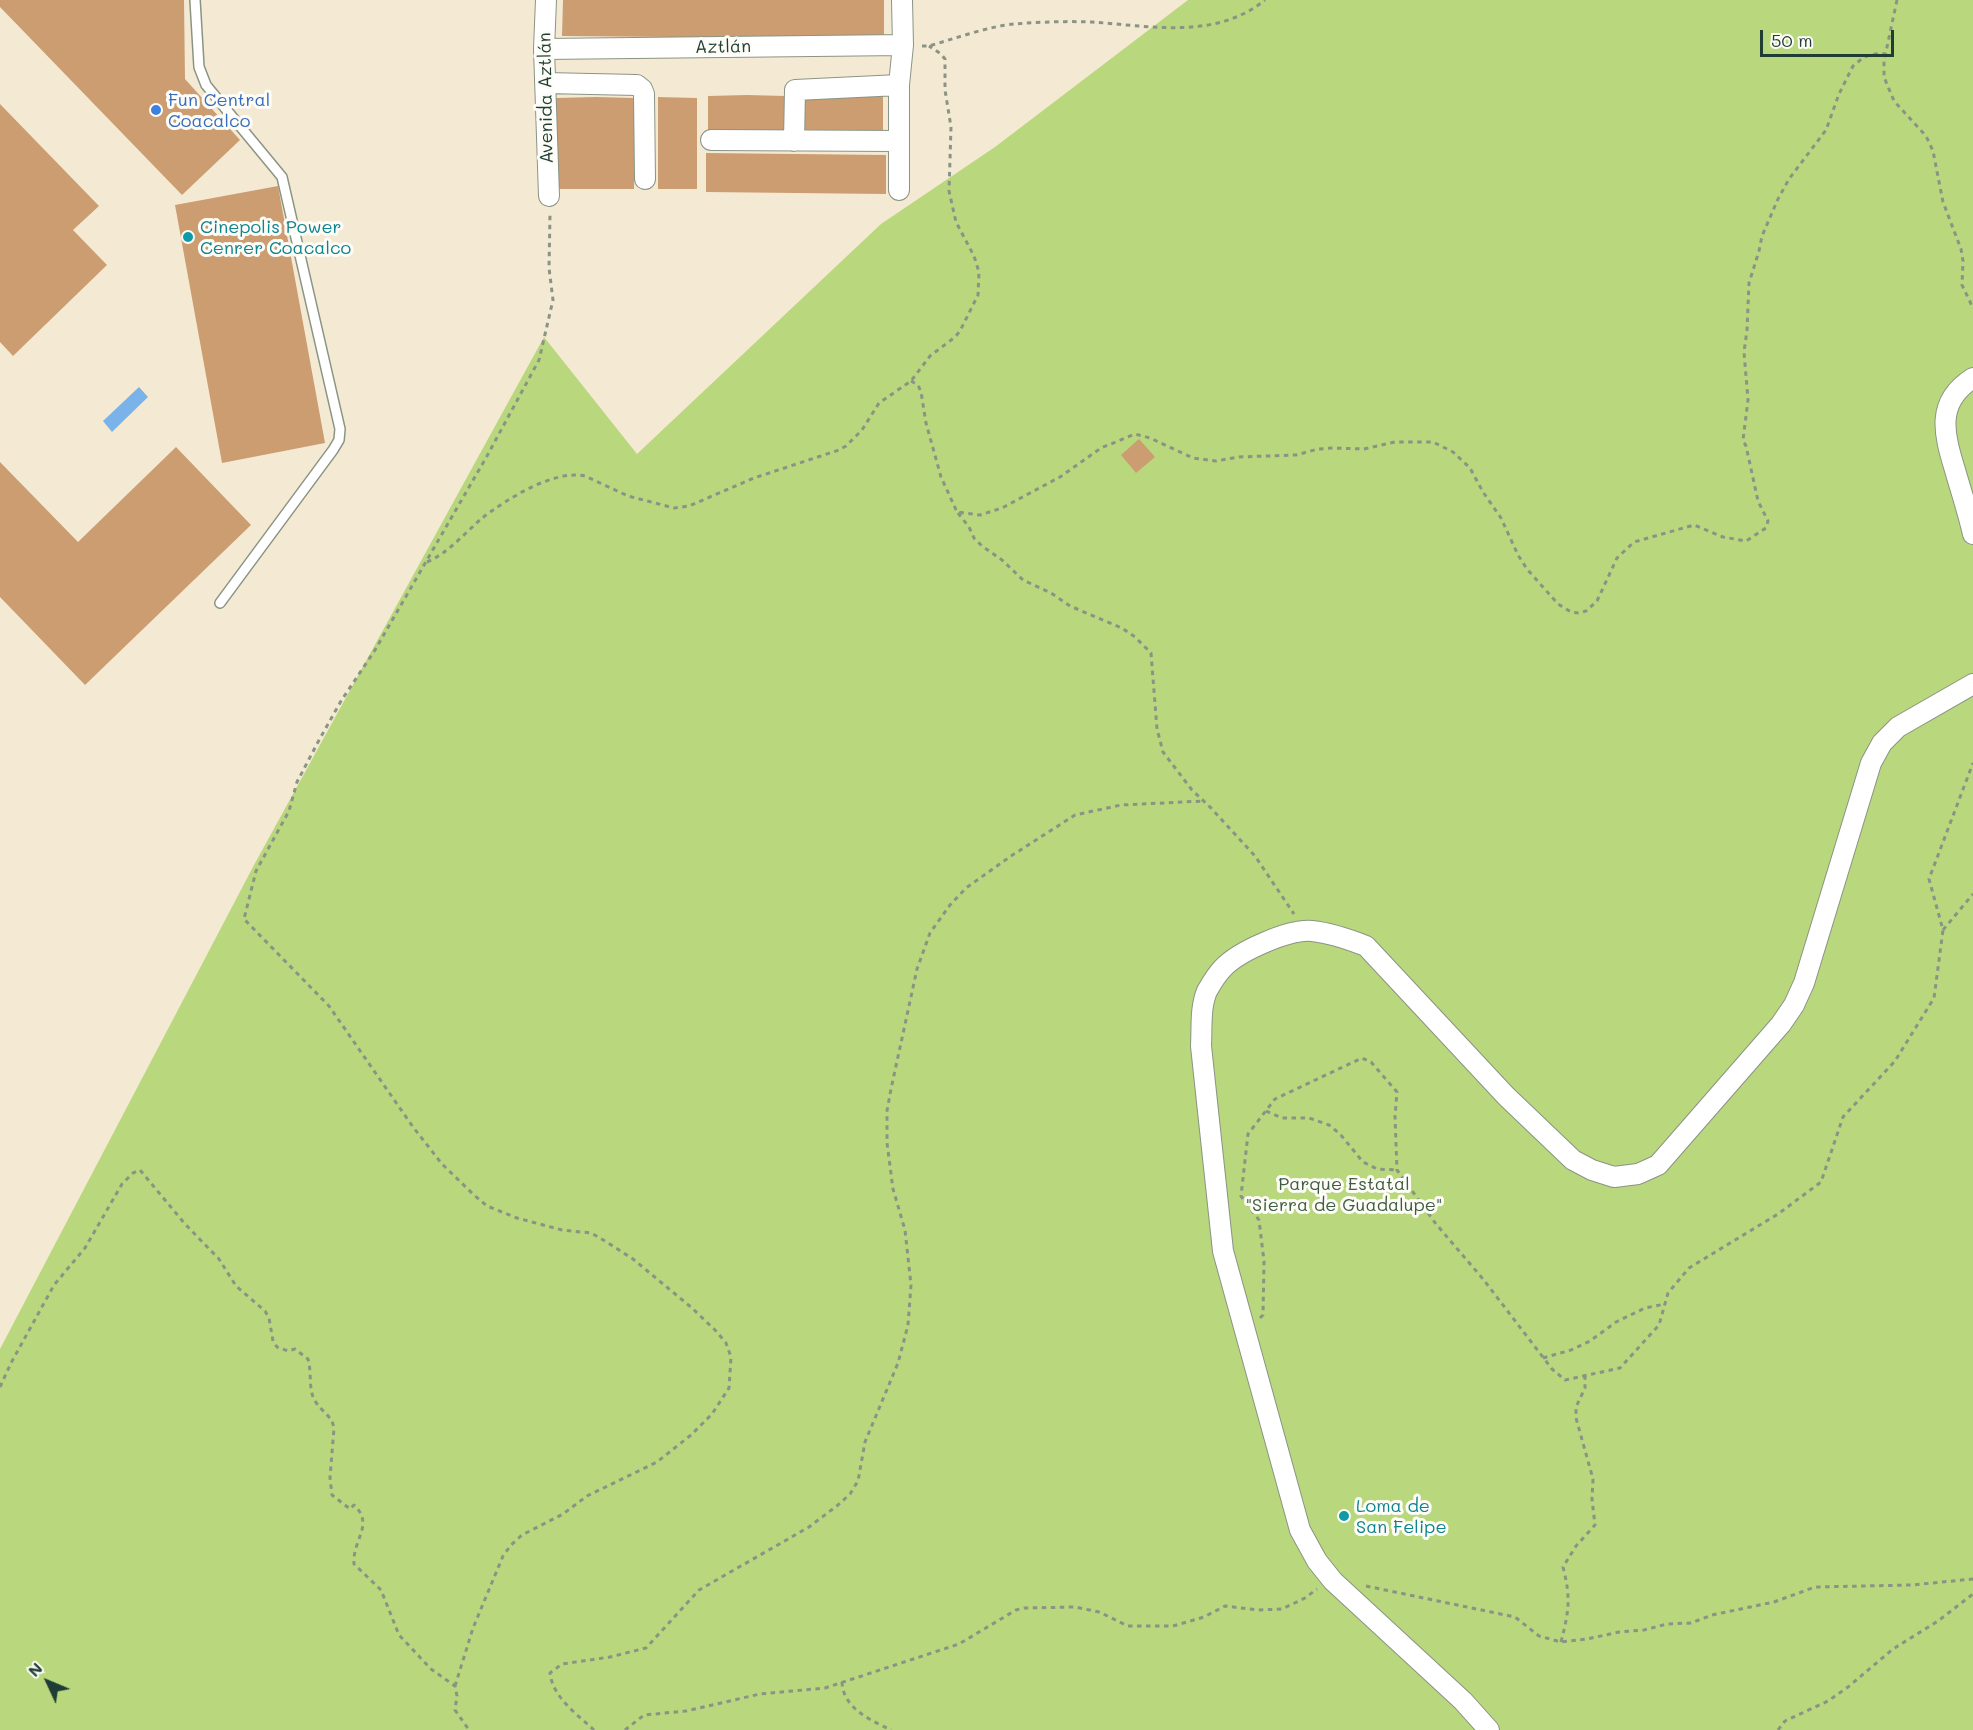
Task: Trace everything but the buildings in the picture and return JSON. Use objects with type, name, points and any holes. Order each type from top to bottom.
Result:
[{"type":"street","name":"Avenida Aztlán","points":[[546,0],[544,49],[549,196]]},
{"type":"street","points":[[899,190],[902,0]]},
{"type":"street","name":"Aztlán","points":[[544,49],[903,45]]},
{"type":"street","points":[[545,83],[638,85],[644,94],[645,179]]},
{"type":"street","points":[[794,141],[795,90],[899,85]]},
{"type":"street","points":[[711,140],[899,141]]},
{"type":"street","points":[[1973,378],[1952,397],[1946,415],[1945,435],[1973,534]]},
{"type":"street","points":[[1489,1730],[1463,1701],[1333,1581],[1317,1561],[1300,1530],[1223,1251],[1201,1046],[1202,1015],[1207,992],[1224,967],[1253,948],[1283,936],[1310,931],[1339,936],[1366,946],[1506,1096],[1573,1160],[1592,1170],[1614,1177],[1638,1174],[1658,1165],[1781,1024],[1794,1005],[1804,983],[1871,764],[1881,743],[1898,727],[1973,684]]},
{"type":"lane","points":[[195,0],[199,67],[206,85],[282,177],[340,429],[339,440],[333,450],[220,603]]},
{"type":"path","points":[[903,45],[929,46],[1011,24],[1088,22],[1190,28],[1223,22],[1254,9],[1265,0]]},
{"type":"path","points":[[1897,0],[1886,54],[1884,77],[1894,101],[1926,136],[1934,154],[1943,202],[1962,253],[1962,285],[1973,308]]},
{"type":"path","points":[[425,563],[445,551],[505,502],[555,478],[585,476],[628,496],[674,508],[688,506],[754,478],[839,450],[862,430],[879,403],[911,381],[930,356],[950,342],[960,331],[980,288],[977,264],[956,222],[950,200],[951,127],[945,90],[945,59],[929,46]]},
{"type":"path","points":[[957,512],[980,515],[1002,508],[1060,477],[1101,448],[1135,434],[1150,438],[1193,458],[1216,461],[1239,457],[1296,455],[1318,449],[1364,448],[1395,442],[1433,442],[1453,452],[1470,468],[1501,518],[1518,555],[1527,568],[1552,598],[1571,612],[1586,611],[1598,601],[1617,558],[1634,542],[1642,538],[1695,525],[1723,537],[1746,541],[1766,528],[1768,521],[1758,501],[1743,440],[1748,400],[1744,352],[1749,283],[1762,236],[1789,179],[1826,130],[1839,94],[1853,66],[1864,57],[1879,53],[1886,54]]},
{"type":"path","points":[[469,1730],[455,1710],[457,1696],[455,1686],[473,1628],[502,1556],[522,1535],[562,1514],[587,1496],[644,1469],[669,1454],[702,1424],[722,1402],[729,1388],[731,1373],[728,1350],[726,1343],[716,1331],[681,1298],[633,1259],[591,1233],[562,1230],[532,1223],[487,1206],[474,1195],[442,1164],[418,1133],[329,1006],[244,919],[256,871],[289,811],[297,782],[341,701],[375,650],[487,456],[539,360],[553,300],[549,268],[551,207],[549,196]]},
{"type":"path","points":[[911,381],[918,385],[921,392],[926,423],[940,477],[957,512],[969,527],[974,538],[1029,585],[1051,593],[1070,606],[1108,620],[1135,637],[1151,653],[1155,714],[1160,744],[1168,759],[1192,790],[1255,856],[1289,908],[1310,931]]},
{"type":"path","points":[[594,1730],[558,1695],[550,1673],[555,1668],[578,1660],[610,1657],[646,1648],[699,1590],[809,1527],[850,1494],[858,1481],[866,1442],[898,1363],[908,1325],[910,1277],[905,1230],[893,1189],[887,1143],[887,1111],[915,976],[934,927],[966,888],[1075,815],[1121,805],[1204,801]]},
{"type":"path","points":[[1943,930],[1973,894]]},
{"type":"path","points":[[1266,1112],[1282,1118],[1309,1118],[1329,1125],[1340,1134],[1363,1162],[1377,1169],[1397,1170]]},
{"type":"path","points":[[0,1387],[10,1363],[54,1285],[85,1248],[122,1184],[133,1173],[140,1170],[184,1224],[219,1259],[236,1286],[265,1311],[269,1318],[273,1341],[277,1347],[288,1351],[295,1349],[308,1359],[313,1398],[333,1420],[330,1478],[332,1495],[350,1509],[354,1505],[363,1518],[364,1526],[353,1556],[354,1564],[381,1590],[399,1635],[431,1669],[455,1686]]},
{"type":"path","points":[[1543,1358],[1571,1350],[1590,1341],[1616,1322],[1645,1308],[1665,1304]]},
{"type":"path","points":[[1561,1642],[1569,1608],[1568,1587],[1563,1567],[1576,1546],[1595,1526],[1592,1499],[1593,1479],[1576,1418],[1576,1407],[1585,1388],[1585,1376]]},
{"type":"path","points":[[1364,1586],[1515,1617],[1539,1636],[1561,1642],[1644,1630],[1667,1624],[1691,1623],[1712,1615],[1774,1602],[1815,1587],[1912,1585],[1973,1579]]},
{"type":"path","points":[[625,1730],[644,1715],[686,1711],[760,1694],[817,1689],[959,1644],[1016,1610],[1024,1608],[1075,1607],[1099,1612],[1128,1626],[1173,1626],[1204,1617],[1225,1605],[1258,1610],[1282,1608],[1305,1598],[1318,1588],[1333,1581]]},
{"type":"path","points":[[1779,1730],[1785,1720],[1828,1701],[1893,1649],[1938,1621],[1973,1594]]},
{"type":"path","points":[[842,1681],[842,1690],[849,1703],[867,1718],[891,1730]]},
{"type":"green space","name":"Parque Estatal \"Sierra de Guadalupe\"","points":[[1188,0],[1973,0],[1973,1730],[0,1730],[0,1349],[254,865],[544,337],[637,454],[881,224],[995,147]]},
{"type":"water","points":[[139,387],[148,397],[112,432],[103,421]]},
{"type":"place","name":"Fun Central Coacalco","points":[[156,110]]},
{"type":"place","name":"Cinepolis Power Cenrer Coacalco","points":[[188,237]]},
{"type":"place","name":"Loma de San Felipe","points":[[1344,1516]]}]
